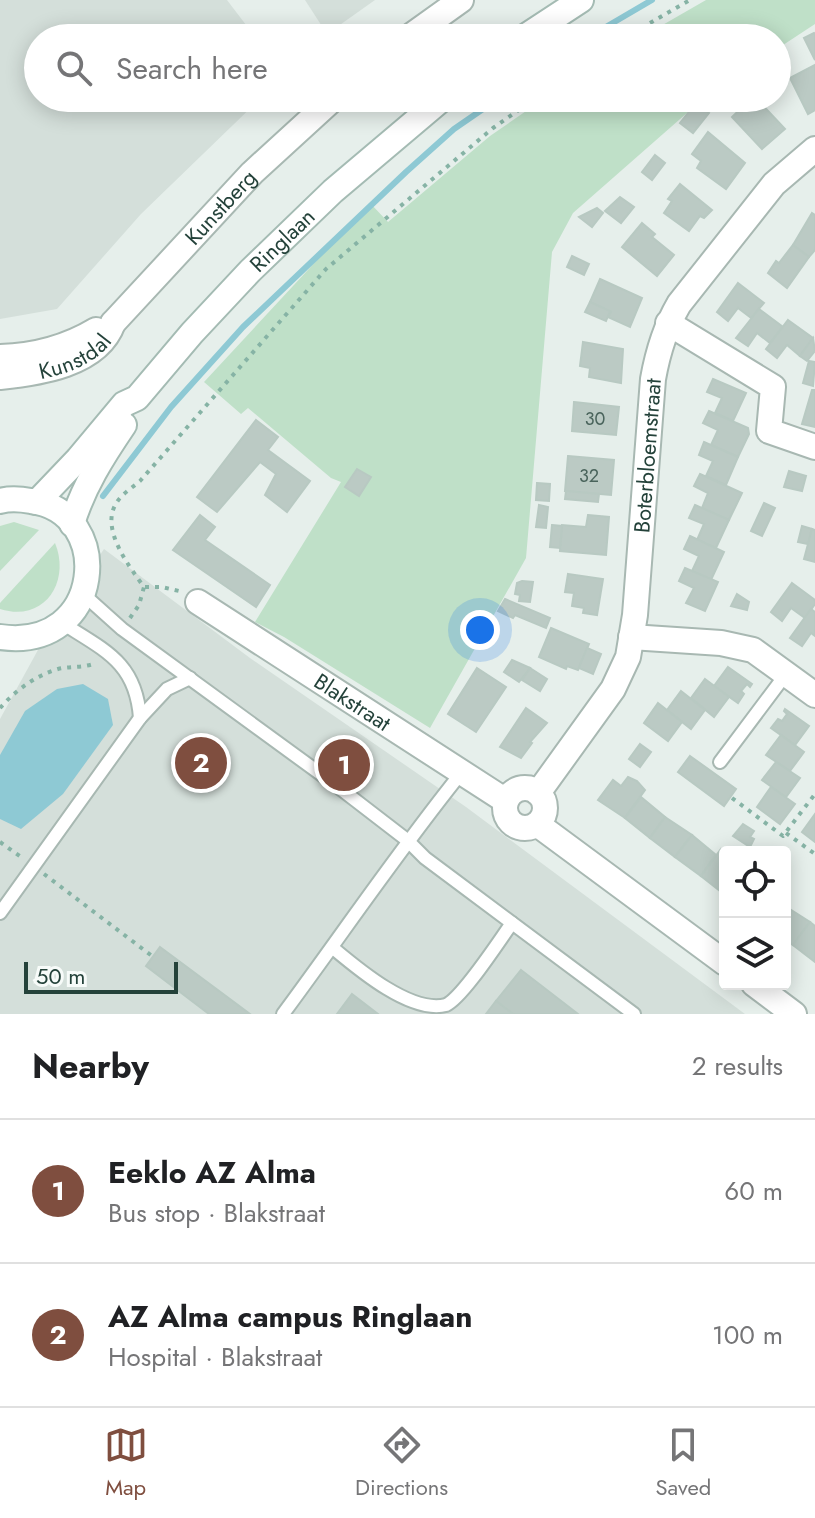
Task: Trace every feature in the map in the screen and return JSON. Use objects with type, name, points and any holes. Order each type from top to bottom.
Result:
[{"type":"street","points":[[428,24],[461,0]]},
{"type":"street","points":[[544,24],[581,0]]},
{"type":"street","name":"Kunstberg","points":[[113,323],[252,173],[319,112]]},
{"type":"street","name":"Ringlaan","points":[[37,502],[124,404],[137,398],[250,271],[333,191],[426,112]]},
{"type":"street","name":"Boterbloemstraat","points":[[538,793],[613,689],[628,657],[653,379],[658,349],[668,323],[679,304],[774,184],[815,149]]},
{"type":"street","name":"Kunstdal","points":[[0,357],[43,353],[66,346],[113,323]]},
{"type":"street","name":"Kunstdal","points":[[0,377],[46,370],[72,361],[108,337],[113,323]]},
{"type":"street","points":[[668,323],[773,387],[769,431],[815,447]]},
{"type":"street","name":"Ringlaan","points":[[72,524],[79,500],[94,471],[135,410],[137,398]]},
{"type":"street","points":[[0,501],[9,498],[37,502],[56,510],[72,524],[81,539],[88,572],[75,610],[62,623],[41,636],[18,640],[0,637]]},
{"type":"street","name":"Blakstraat","points":[[198,602],[506,801]]},
{"type":"street","points":[[631,637],[721,643],[753,650],[815,695]]},
{"type":"street","points":[[526,788],[538,793],[543,799],[545,811],[537,824],[526,828],[513,824],[506,814],[506,801],[512,792],[526,788]]},
{"type":"street","points":[[537,824],[719,959]]},
{"type":"street","points":[[762,990],[794,1014]]},
{"type":"lane","points":[[83,594],[122,629],[407,840],[425,858],[634,1014]]},
{"type":"lane","points":[[62,623],[126,670],[134,682],[140,718]]},
{"type":"lane","points":[[720,762],[786,674]]},
{"type":"lane","points":[[0,913],[140,718],[167,689],[190,678]]},
{"type":"lane","points":[[283,1014],[382,881],[407,840],[462,772]]},
{"type":"lane","points":[[333,948],[404,1000],[429,1008],[447,1004],[464,988],[512,923]]},
{"type":"path","points":[[648,24],[690,0]]},
{"type":"path","points":[[144,587],[127,563],[111,527],[111,514],[117,500],[140,481],[326,269],[516,112]]},
{"type":"path","points":[[144,587],[173,588],[198,602]]},
{"type":"path","points":[[122,629],[139,605],[144,587]]},
{"type":"path","points":[[0,708],[19,689],[37,678],[58,670],[90,665],[105,652]]},
{"type":"path","points":[[732,798],[783,836],[815,794]]},
{"type":"path","points":[[786,833],[815,854]]},
{"type":"path","points":[[0,842],[152,956]]},
{"type":"shaded area","points":[[0,0],[227,0],[245,24],[24,24],[24,112],[247,112],[141,214],[57,309],[0,319]]},
{"type":"shaded area","points":[[305,0],[375,0],[341,24],[321,24]]},
{"type":"shaded area","points":[[104,549],[250,658],[466,807],[745,1014],[0,1014],[0,719],[44,639]]},
{"type":"green space","points":[[706,0],[815,0],[815,24],[791,40],[791,24],[664,24]]},
{"type":"green space","points":[[525,112],[688,112],[573,213],[552,252],[526,558],[430,728],[255,622],[341,482],[331,478],[248,408],[241,414],[204,382],[370,203],[388,222],[490,136]]},
{"type":"green space","points":[[14,522],[39,530],[0,571],[0,526]]},
{"type":"green space","points":[[55,543],[59,572],[50,596],[41,605],[29,610],[16,612],[0,609],[0,603]]},
{"type":"water","points":[[83,684],[108,699],[113,725],[63,794],[21,829],[0,819],[0,755],[25,711],[57,689]]},
{"type":"building","points":[[815,34],[815,60],[804,38]]},
{"type":"building","points":[[815,65],[815,110],[808,114],[791,77]]},
{"type":"building","points":[[689,112],[709,113],[693,133],[680,123]]},
{"type":"building","points":[[737,112],[769,112],[785,129],[762,149],[732,117]]},
{"type":"building","points":[[708,132],[745,163],[726,189],[697,168],[701,161],[692,154]]},
{"type":"building","points":[[655,155],[665,163],[652,180],[642,172]]},
{"type":"building","points":[[680,184],[712,210],[704,218],[700,216],[689,231],[664,213],[672,201],[668,199]]},
{"type":"building","points":[[620,197],[634,207],[621,223],[605,211]]},
{"type":"building","points":[[597,208],[603,213],[592,227],[579,217]]},
{"type":"building","points":[[812,213],[815,215],[815,250],[809,257],[793,245]]},
{"type":"building","points":[[642,223],[655,234],[652,237],[674,255],[657,276],[622,247]]},
{"type":"building","points":[[793,245],[809,257],[787,288],[768,273]]},
{"type":"building","points":[[572,256],[589,264],[584,275],[567,267]]},
{"type":"building","points":[[600,279],[642,298],[630,327],[608,317],[611,312],[590,302]]},
{"type":"building","points":[[738,283],[764,303],[751,318],[738,308],[728,321],[717,312]]},
{"type":"building","points":[[590,302],[610,311],[606,321],[585,312]]},
{"type":"building","points":[[759,309],[783,327],[770,343],[757,333],[748,346],[736,338]]},
{"type":"building","points":[[788,320],[813,338],[800,356],[787,345],[777,358],[766,349]]},
{"type":"building","points":[[813,338],[815,351],[807,361],[800,356]]},
{"type":"building","points":[[583,342],[623,349],[621,383],[589,377],[590,368],[580,366]]},
{"type":"building","points":[[809,361],[815,362],[813,386],[803,383]]},
{"type":"building","points":[[713,379],[746,393],[733,421],[715,413],[722,398],[707,392]]},
{"type":"building","points":[[812,390],[815,390],[815,427],[802,424]]},
{"type":"building","points":[[574,402],[619,407],[616,435],[572,431]]},
{"type":"building","points":[[709,411],[748,428],[749,434],[738,457],[711,445],[718,430],[703,423]]},
{"type":"building","points":[[256,420],[278,437],[268,450],[310,481],[287,512],[265,495],[276,474],[260,462],[217,512],[197,497]]},
{"type":"building","points":[[704,442],[738,457],[726,485],[706,476],[713,461],[699,455]]},
{"type":"building","points":[[568,456],[614,460],[611,495],[565,491]]},
{"type":"building","points":[[357,469],[371,477],[359,496],[345,487]]},
{"type":"building","points":[[789,471],[806,476],[802,491],[784,487]]},
{"type":"building","points":[[700,474],[742,493],[729,520],[702,508],[708,493],[694,486]]},
{"type":"building","points":[[537,483],[550,484],[549,501],[536,500]]},
{"type":"building","points":[[566,491],[599,494],[598,502],[565,499]]},
{"type":"building","points":[[764,503],[775,508],[762,536],[751,531]]},
{"type":"building","points":[[539,505],[548,507],[546,528],[536,527]]},
{"type":"building","points":[[695,505],[729,520],[716,548],[697,540],[704,524],[689,518]]},
{"type":"building","points":[[200,515],[215,527],[205,540],[270,585],[256,607],[173,550]]},
{"type":"building","points":[[588,515],[609,517],[606,555],[560,551],[562,525],[586,527]]},
{"type":"building","points":[[552,525],[562,526],[560,548],[550,547]]},
{"type":"building","points":[[802,526],[812,529],[808,544],[798,542]]},
{"type":"building","points":[[812,529],[815,530],[815,562],[804,559]]},
{"type":"building","points":[[690,536],[724,552],[711,580],[692,571],[699,556],[684,549]]},
{"type":"building","points":[[685,568],[718,582],[705,611],[686,603],[694,588],[679,581]]},
{"type":"building","points":[[568,574],[603,579],[597,615],[583,613],[584,608],[572,606],[574,593],[565,592]]},
{"type":"building","points":[[533,582],[530,602],[519,601],[520,595],[515,594],[517,583]]},
{"type":"building","points":[[792,583],[815,600],[815,604],[805,618],[791,608],[782,621],[771,612]]},
{"type":"building","points":[[737,594],[749,602],[747,610],[731,606]]},
{"type":"building","points":[[505,599],[550,618],[546,628],[498,611]]},
{"type":"building","points":[[811,609],[815,612],[815,636],[811,633],[802,646],[790,638]]},
{"type":"building","points":[[551,628],[589,644],[578,670],[567,666],[566,669],[539,657]]},
{"type":"building","points":[[587,648],[601,654],[593,674],[579,668]]},
{"type":"building","points":[[512,660],[530,668],[519,682],[504,672]]},
{"type":"building","points":[[728,667],[752,684],[750,687],[747,684],[741,691],[744,694],[738,703],[714,686]]},
{"type":"building","points":[[477,668],[506,687],[476,732],[448,714]]},
{"type":"building","points":[[530,668],[547,679],[540,691],[522,680]]},
{"type":"building","points":[[705,679],[729,697],[714,717],[691,698]]},
{"type":"building","points":[[681,691],[705,710],[691,729],[667,710]]},
{"type":"building","points":[[658,703],[682,722],[668,741],[644,723]]},
{"type":"building","points":[[526,708],[547,723],[521,758],[500,747]]},
{"type":"building","points":[[785,709],[809,726],[795,745],[771,728],[778,719],[782,721],[787,714]]},
{"type":"building","points":[[781,735],[804,752],[790,771],[766,755]]},
{"type":"building","points":[[640,744],[651,752],[640,767],[629,759]]},
{"type":"building","points":[[690,756],[736,789],[724,806],[678,772]]},
{"type":"building","points":[[776,762],[800,778],[786,797],[762,780]]},
{"type":"building","points":[[628,777],[645,790],[625,818],[598,800],[613,780],[621,786]]},
{"type":"building","points":[[771,787],[795,804],[780,824],[757,807]]},
{"type":"building","points":[[641,797],[665,817],[650,838],[625,818]]},
{"type":"building","points":[[815,814],[815,842],[802,832]]},
{"type":"building","points":[[665,817],[692,835],[675,857],[650,838]]},
{"type":"building","points":[[743,824],[754,831],[750,837],[754,839],[750,846],[733,836]]},
{"type":"building","points":[[692,835],[716,855],[701,876],[675,857]]},
{"type":"building","points":[[719,852],[719,890],[701,876]]},
{"type":"building","points":[[791,910],[810,922],[793,945],[791,944]]},
{"type":"building","points":[[810,922],[815,926],[815,962],[793,945]]},
{"type":"building","points":[[160,947],[250,1014],[209,1014],[146,966]]},
{"type":"building","points":[[521,970],[578,1014],[513,1014],[496,1001]]},
{"type":"building","points":[[352,994],[378,1014],[337,1014]]},
{"type":"building","points":[[496,1001],[513,1014],[486,1014]]},
{"type":"waterway","points":[[611,24],[652,0]]},
{"type":"waterway","points":[[103,496],[171,407],[243,327],[406,172],[454,129],[479,112]]},
{"type":"place","name":"AZ Alma campus Ringlaan","points":[[201,763]]},
{"type":"place","name":"Eeklo AZ Alma","points":[[344,765]]}]
